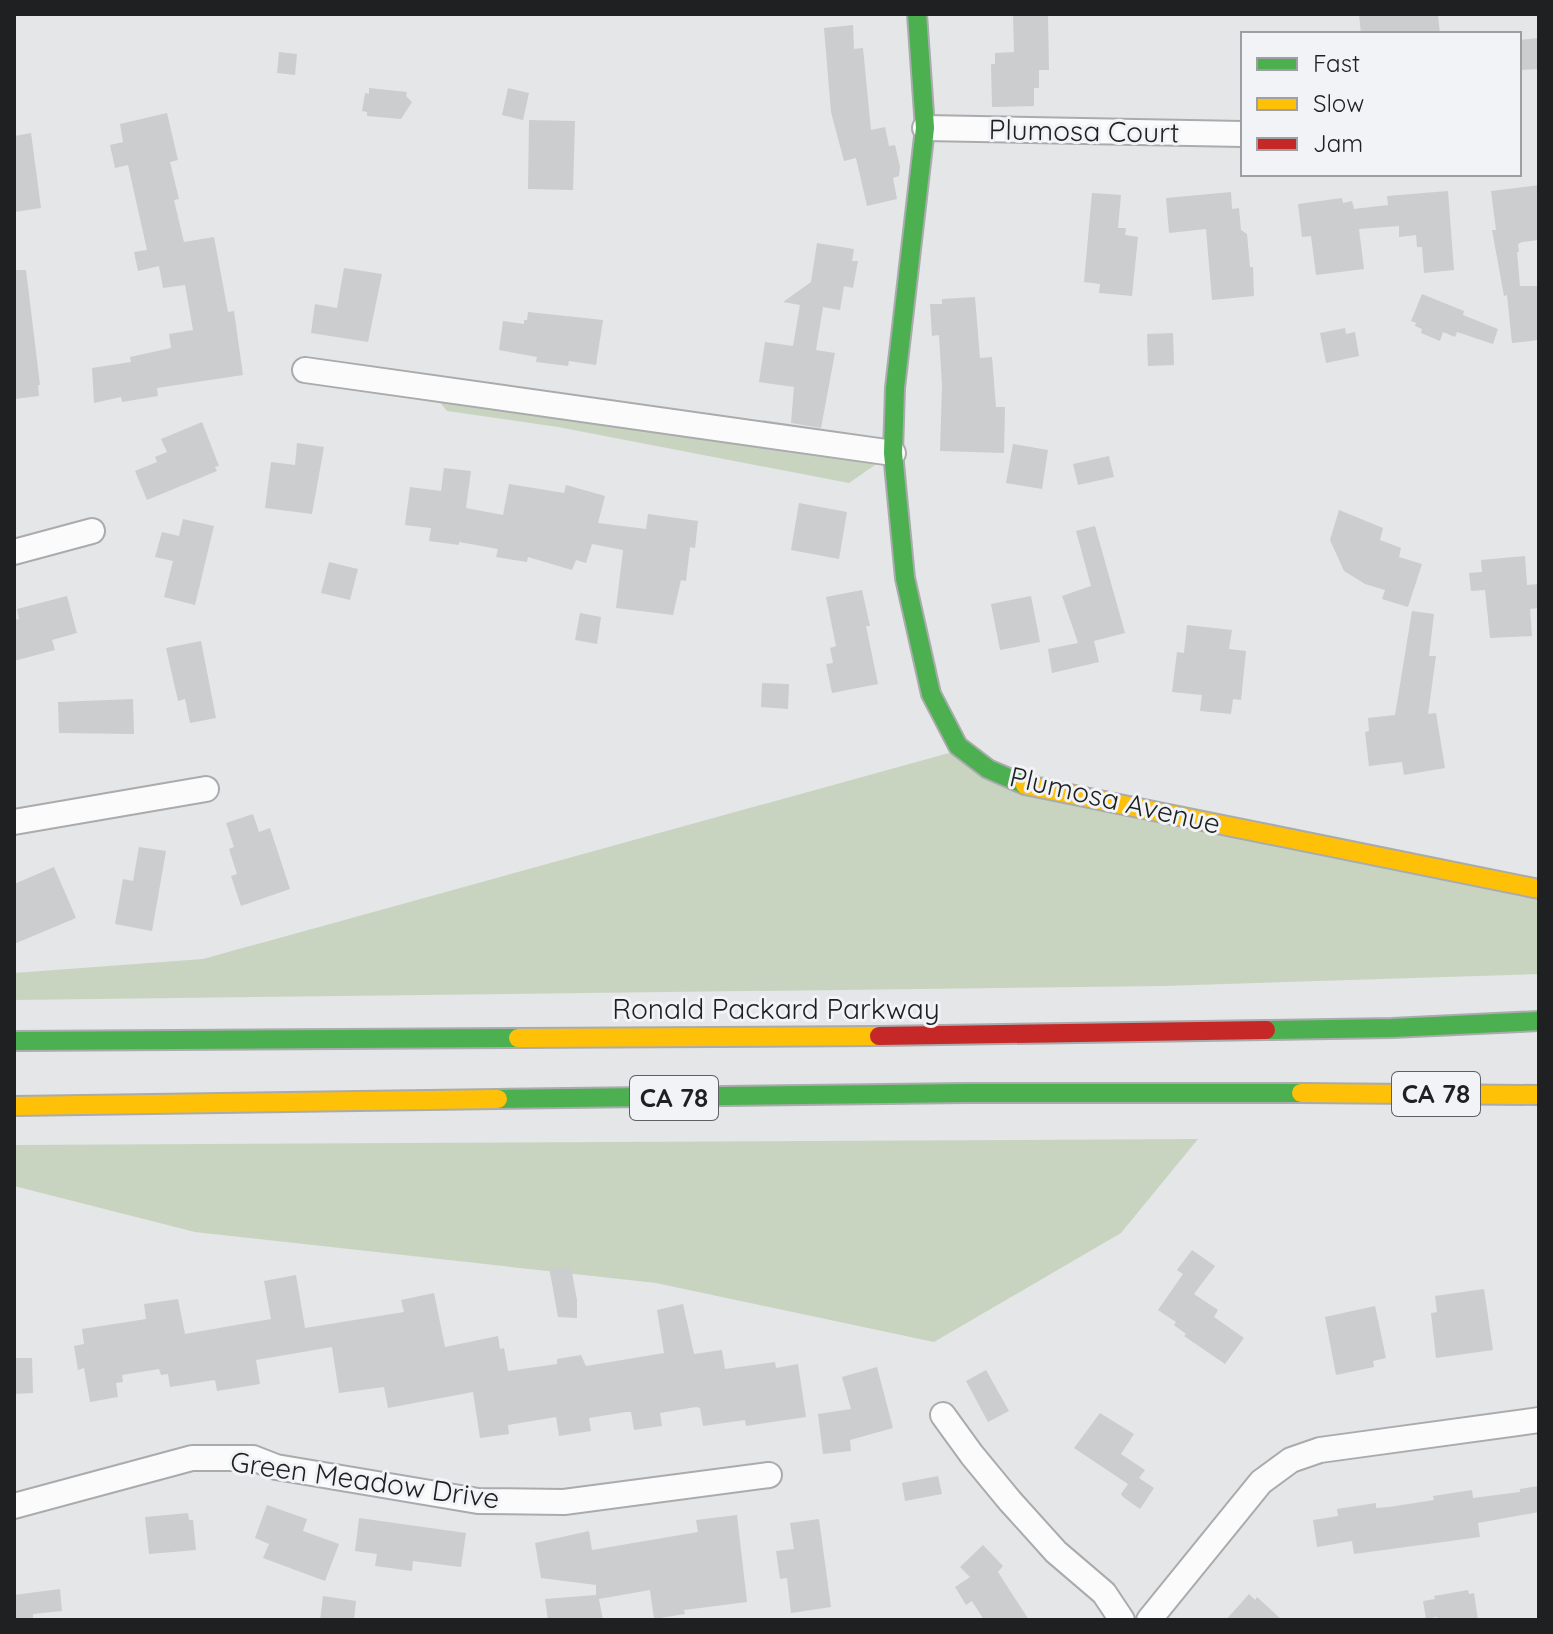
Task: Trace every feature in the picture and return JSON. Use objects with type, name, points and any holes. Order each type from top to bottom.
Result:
[{"type":"main road","name":"Plumosa Avenue","points":[[917,14],[925,128],[895,388],[893,453],[905,578],[931,694],[958,746],[988,769],[1026,786],[1539,889]]},
{"type":"main road","name":"Ronald Packard Parkway","points":[[14,1041],[880,1036],[1392,1028],[1539,1021]]},
{"type":"main road","name":"CA 78","points":[[14,1106],[885,1095],[1334,1092],[1539,1095]]},
{"type":"street","name":"Plumosa Court","points":[[925,128],[1241,134]]},
{"type":"street","points":[[305,370],[893,453]]},
{"type":"street","points":[[14,552],[92,531]]},
{"type":"street","points":[[14,822],[206,789]]},
{"type":"street","points":[[943,1415],[1010,1501],[1056,1552],[1104,1593],[1122,1620]]},
{"type":"street","points":[[1149,1620],[1261,1482],[1291,1460],[1320,1450],[1539,1420]]},
{"type":"street","name":"Green Meadow Drive","points":[[14,1506],[192,1458],[253,1458],[276,1467],[478,1501],[564,1502],[769,1475]]},
{"type":"green space","points":[[433,394],[888,456],[849,483],[558,427],[447,411]]},
{"type":"green space","points":[[949,753],[1539,900],[1539,974],[1164,986],[14,1000],[14,973],[203,959]]},
{"type":"green space","points":[[1198,1139],[1121,1233],[934,1342],[656,1283],[195,1232],[14,1186],[14,1145]]},
{"type":"building","points":[[1013,14],[1048,14],[1049,70],[1039,70],[1039,88],[1034,88],[1034,106],[992,107],[991,64],[995,64],[995,53],[1014,52]]},
{"type":"building","points":[[1359,14],[1438,14],[1440,32],[1361,32]]},
{"type":"building","points":[[853,25],[854,49],[863,48],[871,130],[885,127],[889,146],[895,145],[900,167],[899,176],[893,178],[897,199],[867,206],[856,158],[844,161],[831,112],[824,28]]},
{"type":"building","points":[[1539,38],[1539,69],[1521,70],[1521,40]]},
{"type":"building","points":[[279,52],[297,54],[295,75],[277,73]]},
{"type":"building","points":[[369,88],[407,92],[406,96],[412,102],[401,119],[367,116],[367,112],[362,111]]},
{"type":"building","points":[[508,88],[529,93],[523,120],[502,115]]},
{"type":"building","points":[[167,113],[178,160],[170,162],[179,199],[174,200],[184,242],[214,237],[228,312],[234,311],[243,375],[157,388],[158,396],[122,402],[121,397],[94,403],[92,368],[131,362],[130,357],[171,348],[169,334],[193,330],[185,285],[163,288],[159,266],[138,271],[134,252],[147,250],[128,165],[115,168],[110,145],[123,142],[120,124]]},
{"type":"building","points":[[529,120],[575,121],[573,190],[528,189]]},
{"type":"building","points":[[31,133],[41,208],[14,212],[14,136]]},
{"type":"building","points":[[1539,185],[1539,240],[1518,244],[1517,252],[1520,286],[1539,286],[1539,340],[1512,343],[1507,295],[1504,296],[1492,230],[1496,230],[1491,191]]},
{"type":"building","points":[[1448,191],[1454,270],[1424,273],[1422,247],[1417,247],[1416,235],[1399,237],[1399,226],[1359,229],[1364,269],[1316,275],[1311,236],[1302,237],[1298,204],[1342,198],[1343,203],[1352,201],[1354,209],[1388,205],[1387,196]]},
{"type":"building","points":[[1231,192],[1232,209],[1239,208],[1241,230],[1247,234],[1254,296],[1212,300],[1206,229],[1169,233],[1166,198]]},
{"type":"building","points":[[1092,193],[1121,195],[1118,228],[1126,228],[1125,235],[1138,237],[1132,296],[1099,293],[1100,284],[1084,282]]},
{"type":"building","points":[[817,243],[854,249],[852,261],[858,261],[853,288],[844,286],[840,310],[823,307],[816,350],[835,353],[821,428],[791,423],[794,387],[759,382],[765,342],[793,346],[800,305],[783,302],[811,282]]},
{"type":"building","points":[[344,268],[382,274],[368,342],[311,333],[315,304],[337,308]]},
{"type":"building","points":[[14,270],[26,270],[40,385],[39,396],[14,399]]},
{"type":"building","points":[[1422,294],[1498,329],[1493,344],[1457,332],[1455,337],[1443,332],[1440,341],[1421,333],[1422,329],[1411,321]]},
{"type":"building","points":[[975,297],[980,358],[992,357],[996,407],[1005,407],[1004,453],[940,451],[942,386],[939,335],[932,336],[930,304],[942,304],[942,299]]},
{"type":"building","points":[[528,312],[603,320],[596,365],[569,361],[568,366],[536,362],[537,357],[499,350],[503,321],[524,324]]},
{"type":"building","points":[[1345,328],[1346,334],[1355,332],[1359,356],[1326,363],[1320,333]]},
{"type":"building","points":[[1173,333],[1174,365],[1148,366],[1147,334]]},
{"type":"building","points":[[202,422],[219,466],[215,467],[217,471],[147,500],[135,471],[157,462],[155,457],[167,452],[161,439]]},
{"type":"building","points":[[297,443],[324,447],[312,514],[265,508],[271,462],[295,465]]},
{"type":"building","points":[[1013,444],[1048,450],[1042,489],[1006,483]]},
{"type":"building","points":[[1109,456],[1114,477],[1078,485],[1073,464]]},
{"type":"building","points":[[444,468],[471,471],[466,508],[503,515],[509,484],[564,493],[566,485],[605,496],[598,523],[646,529],[648,514],[698,521],[695,548],[690,547],[686,581],[681,580],[673,615],[616,608],[623,550],[592,544],[586,563],[576,560],[572,570],[528,557],[527,562],[496,557],[498,549],[459,542],[459,545],[429,541],[431,528],[405,525],[410,487],[441,491]]},
{"type":"building","points":[[799,503],[847,512],[839,559],[791,550]]},
{"type":"building","points":[[1339,510],[1383,528],[1380,540],[1401,548],[1399,557],[1422,564],[1408,607],[1382,599],[1385,590],[1365,584],[1344,571],[1330,540]]},
{"type":"building","points":[[183,519],[214,526],[195,605],[164,597],[173,561],[155,557],[162,532],[179,536]]},
{"type":"building","points":[[1095,526],[1125,633],[1094,641],[1099,662],[1052,673],[1048,649],[1078,643],[1062,596],[1091,586],[1076,531]]},
{"type":"building","points":[[1525,556],[1527,585],[1538,584],[1539,608],[1530,609],[1532,636],[1490,638],[1485,590],[1471,591],[1469,573],[1482,572],[1481,560]]},
{"type":"building","points":[[329,562],[358,569],[350,600],[321,593]]},
{"type":"building","points":[[862,590],[878,684],[832,693],[826,664],[833,663],[830,648],[836,646],[826,597]]},
{"type":"building","points":[[67,596],[77,633],[52,640],[55,650],[14,661],[14,620],[19,619],[17,609]]},
{"type":"building","points":[[1031,596],[1040,642],[1000,650],[991,604]]},
{"type":"building","points":[[1412,611],[1434,614],[1429,656],[1436,656],[1428,714],[1436,713],[1445,768],[1404,775],[1402,762],[1369,766],[1365,732],[1369,731],[1368,718],[1395,715]]},
{"type":"building","points":[[580,613],[601,617],[597,644],[575,640]]},
{"type":"building","points":[[1187,625],[1232,630],[1229,649],[1246,651],[1241,700],[1233,699],[1231,714],[1200,711],[1202,695],[1172,692],[1177,652],[1184,653]]},
{"type":"building","points":[[201,641],[216,718],[190,723],[185,699],[178,701],[166,648]]},
{"type":"building","points":[[762,683],[789,684],[788,709],[761,707]]},
{"type":"building","points":[[133,699],[134,734],[59,733],[58,702]]},
{"type":"building","points":[[253,814],[259,832],[270,828],[290,889],[241,906],[231,876],[237,874],[229,849],[234,847],[226,823]]},
{"type":"building","points":[[139,847],[166,851],[152,931],[115,924],[123,879],[133,881]]},
{"type":"building","points":[[54,867],[76,918],[14,944],[14,884]]},
{"type":"building","points":[[1192,1250],[1215,1266],[1194,1294],[1218,1310],[1214,1317],[1244,1338],[1225,1364],[1184,1336],[1186,1334],[1174,1325],[1176,1322],[1158,1310],[1183,1274],[1177,1270]]},
{"type":"building","points":[[549,1267],[571,1267],[577,1318],[558,1317]]},
{"type":"building","points":[[296,1275],[305,1328],[404,1312],[401,1300],[434,1293],[445,1347],[498,1336],[500,1349],[504,1348],[508,1371],[557,1364],[557,1359],[581,1355],[586,1366],[664,1353],[657,1310],[683,1304],[694,1354],[722,1350],[725,1369],[775,1362],[776,1368],[798,1364],[806,1417],[746,1426],[745,1420],[703,1426],[700,1408],[696,1407],[660,1413],[662,1426],[634,1430],[631,1412],[626,1412],[589,1418],[591,1431],[559,1436],[556,1417],[508,1425],[509,1434],[480,1438],[473,1392],[388,1408],[384,1387],[339,1393],[332,1347],[256,1360],[260,1384],[217,1391],[215,1380],[170,1387],[168,1374],[161,1375],[159,1369],[122,1375],[123,1382],[116,1383],[118,1397],[90,1402],[84,1368],[78,1370],[74,1346],[84,1344],[82,1329],[146,1319],[144,1304],[178,1299],[185,1334],[271,1319],[264,1281]]},
{"type":"building","points":[[1484,1289],[1493,1350],[1436,1358],[1431,1313],[1437,1312],[1435,1296]]},
{"type":"building","points":[[1375,1306],[1386,1358],[1373,1361],[1374,1367],[1336,1375],[1325,1317]]},
{"type":"building","points":[[14,1358],[32,1358],[33,1393],[14,1394]]},
{"type":"building","points":[[877,1367],[893,1428],[850,1440],[851,1451],[823,1454],[818,1414],[851,1409],[842,1377]]},
{"type":"building","points":[[986,1370],[1009,1411],[988,1422],[966,1381]]},
{"type":"building","points":[[1100,1413],[1134,1434],[1121,1454],[1145,1470],[1139,1478],[1154,1488],[1140,1509],[1121,1494],[1128,1484],[1074,1448]]},
{"type":"building","points":[[938,1476],[942,1494],[905,1501],[902,1483]]},
{"type":"building","points":[[1539,1486],[1539,1512],[1478,1523],[1480,1537],[1354,1554],[1352,1541],[1317,1547],[1313,1520],[1338,1516],[1337,1509],[1376,1503],[1376,1508],[1389,1507],[1472,1490],[1473,1498],[1520,1492],[1520,1489]]},
{"type":"building","points":[[267,1505],[307,1519],[303,1531],[339,1544],[325,1581],[263,1558],[269,1544],[255,1538]]},
{"type":"building","points":[[188,1513],[189,1520],[193,1520],[196,1550],[149,1554],[145,1517]]},
{"type":"building","points":[[737,1515],[747,1602],[684,1610],[685,1614],[654,1619],[650,1590],[599,1599],[603,1620],[548,1620],[545,1599],[596,1595],[596,1585],[541,1578],[535,1543],[589,1531],[592,1550],[698,1532],[696,1520]]},
{"type":"building","points":[[359,1518],[466,1533],[461,1567],[413,1561],[412,1571],[375,1566],[377,1554],[355,1551]]},
{"type":"building","points":[[819,1519],[831,1607],[791,1613],[787,1578],[780,1579],[776,1551],[794,1549],[790,1523]]},
{"type":"building","points":[[983,1545],[1003,1566],[998,1572],[1029,1620],[984,1620],[972,1601],[966,1605],[955,1587],[970,1577],[960,1567]]},
{"type":"building","points":[[60,1589],[62,1611],[33,1614],[33,1620],[14,1620],[14,1595]]},
{"type":"building","points":[[1468,1590],[1469,1594],[1474,1593],[1478,1620],[1426,1619],[1423,1601]]},
{"type":"building","points":[[1249,1594],[1255,1600],[1257,1597],[1282,1620],[1226,1620]]},
{"type":"building","points":[[323,1596],[356,1601],[354,1620],[320,1620]]},
{"type":"traffic: fast","points":[[917,14],[925,128],[895,388],[893,453],[905,578],[931,694],[958,746],[988,769],[1025,785]]},
{"type":"traffic: fast","points":[[1266,1030],[1539,1021]]},
{"type":"traffic: fast","points":[[14,1041],[518,1038]]},
{"type":"traffic: fast","points":[[498,1099],[967,1093],[1301,1093]]},
{"type":"traffic: slow","points":[[1025,785],[1539,889]]},
{"type":"traffic: slow","points":[[518,1038],[879,1036]]},
{"type":"traffic: slow","points":[[1301,1093],[1539,1095]]},
{"type":"traffic: slow","points":[[14,1106],[498,1099]]},
{"type":"traffic: jam","points":[[879,1036],[1266,1030]]}]
